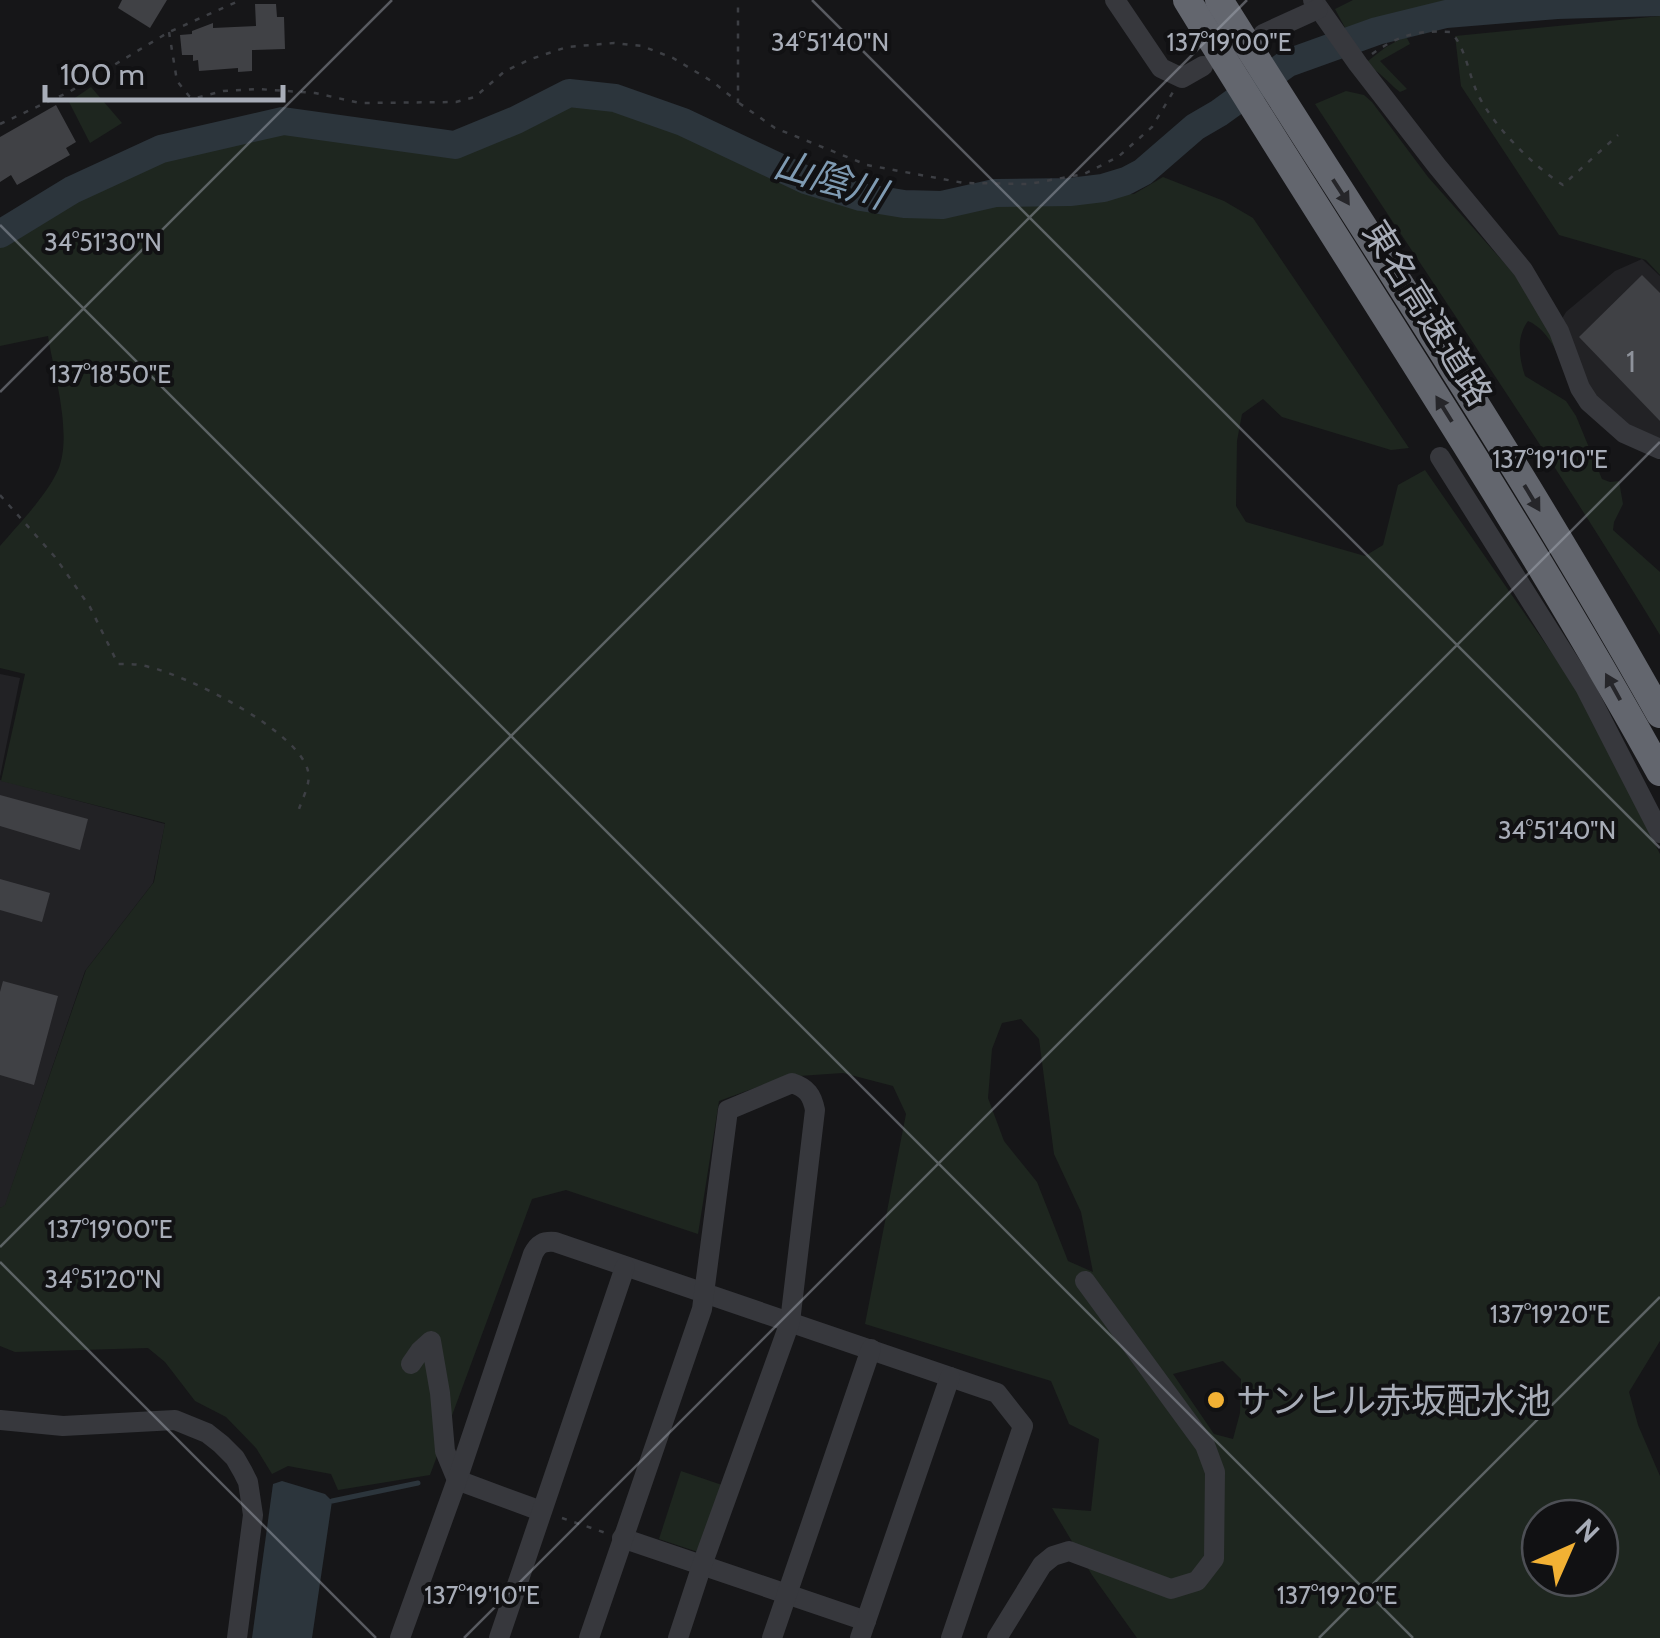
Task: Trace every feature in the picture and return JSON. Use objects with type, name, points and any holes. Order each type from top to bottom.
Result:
[{"type":"highway","name":"東名高速道路","points":[[1187,0],[1235,53],[1277,118],[1660,772]]},
{"type":"highway","name":"東名高速道路","points":[[1219,0],[1235,53]]},
{"type":"highway","name":"東名高速道路","points":[[1277,118],[1438,343],[1660,714]]},
{"type":"street","points":[[1114,0],[1160,68],[1182,78],[1319,9],[1437,166],[1523,270],[1559,331],[1589,402],[1624,433],[1660,449]]},
{"type":"street","points":[[1440,458],[1585,687],[1660,833]]},
{"type":"street","points":[[589,1638],[702,1309],[728,1110],[792,1084],[808,1092],[815,1110],[790,1322],[678,1638]]},
{"type":"street","points":[[400,1638],[532,1254],[546,1241],[997,1393],[1023,1426],[951,1638]]},
{"type":"street","points":[[500,1638],[625,1267]]},
{"type":"street","points":[[997,1638],[1042,1564],[1053,1556],[1069,1551],[1172,1589],[1197,1581],[1214,1559],[1215,1472],[1205,1445],[1085,1281]]},
{"type":"street","points":[[411,1364],[431,1341],[445,1451],[457,1480],[541,1511]]},
{"type":"street","points":[[772,1638],[871,1348]]},
{"type":"street","points":[[622,1538],[787,1593],[863,1630],[950,1377]]},
{"type":"street","points":[[0,1420],[64,1426],[176,1420],[207,1433],[221,1444],[244,1472],[253,1515],[237,1638]]},
{"type":"path","points":[[0,124],[69,92],[169,32],[241,0]]},
{"type":"path","points":[[738,0],[738,102]]},
{"type":"path","points":[[169,32],[176,81],[189,96],[258,89],[315,93],[360,103],[456,102],[474,96],[505,71],[568,47],[614,43],[642,46],[673,58],[713,82],[775,128],[867,165],[964,183],[1028,184],[1084,174],[1118,157],[1152,126],[1182,78]]},
{"type":"path","points":[[1355,60],[1396,37],[1450,32],[1459,42],[1478,95],[1486,106],[1510,138],[1562,185],[1618,135]]},
{"type":"path","points":[[0,496],[81,594],[118,664],[154,668],[228,699],[271,728],[301,755],[308,781],[299,808]]},
{"type":"path","points":[[541,1511],[622,1538]]},
{"type":"shaded area","points":[[1353,0],[1454,0],[1349,35],[1335,9]]},
{"type":"shaded area","points":[[1660,16],[1660,275],[1646,260],[1559,235],[1461,86],[1455,36]]},
{"type":"shaded area","points":[[1406,36],[1410,44],[1380,61],[1407,89],[1400,92],[1364,64]]},
{"type":"shaded area","points":[[91,87],[122,123],[90,143],[69,102]]},
{"type":"shaded area","points":[[1346,91],[1364,95],[1372,102],[1428,177],[1523,284],[1557,344],[1571,383],[1549,339],[1528,321],[1520,348],[1525,376],[1566,401],[1602,479],[1619,481],[1623,504],[1613,530],[1660,572],[1660,635],[1533,434],[1315,104]]},
{"type":"shaded area","points":[[575,99],[627,110],[685,131],[799,187],[870,210],[939,216],[995,203],[1134,194],[1163,177],[1224,201],[1253,218],[1409,448],[1391,450],[1282,417],[1263,399],[1242,414],[1237,441],[1236,506],[1246,522],[1365,556],[1383,545],[1398,485],[1425,470],[1577,689],[1660,854],[1660,1341],[1629,1392],[1660,1476],[1660,1638],[1137,1638],[1092,1575],[1052,1508],[1091,1511],[1099,1439],[1069,1424],[1051,1381],[865,1324],[906,1114],[893,1086],[843,1073],[784,1077],[719,1101],[698,1234],[566,1190],[532,1199],[430,1475],[338,1490],[331,1474],[288,1466],[272,1474],[256,1448],[226,1417],[195,1401],[165,1362],[148,1348],[15,1352],[0,1346],[0,1208],[5,1205],[86,970],[154,882],[165,823],[1,781],[25,674],[0,668],[0,546],[53,480],[64,440],[48,336],[0,346],[0,240],[67,203],[168,157],[289,130],[419,145],[474,147]],"holes":[[[1021,1019],[1039,1039],[1054,1154],[1081,1212],[1093,1272],[1068,1261],[1037,1182],[1004,1141],[988,1098],[992,1049],[1002,1023]],[[1223,1361],[1241,1379],[1240,1413],[1233,1439],[1214,1434],[1173,1374]]]},
{"type":"shaded area","points":[[1642,259],[1660,276],[1660,442],[1641,436],[1602,406],[1583,378],[1559,324],[1566,312],[1615,271]]},
{"type":"shaded area","points":[[0,674],[20,678],[0,777]]},
{"type":"shaded area","points":[[0,780],[165,824],[153,883],[85,971],[5,1206],[0,1208]]},
{"type":"shaded area","points":[[681,1471],[725,1486],[698,1552],[659,1539]]},
{"type":"shaded area","points":[[282,1481],[325,1494],[332,1501],[312,1638],[252,1638],[273,1484]]},
{"type":"building","points":[[122,0],[167,0],[150,28],[118,8]]},
{"type":"building","points":[[255,4],[276,4],[277,17],[284,17],[285,49],[252,50],[252,71],[238,72],[238,68],[199,71],[193,55],[182,55],[180,35],[192,34],[213,23],[213,28],[256,26]]},
{"type":"building","points":[[56,105],[76,142],[66,148],[70,155],[17,185],[11,175],[0,182],[0,137]]},
{"type":"building","points":[[1642,275],[1660,293],[1660,421],[1579,337]]},
{"type":"building","points":[[0,795],[88,819],[80,850],[0,826]]},
{"type":"building","points":[[0,879],[50,893],[42,922],[0,910]]},
{"type":"building","points":[[3,981],[58,996],[34,1085],[0,1075]]},
{"type":"building","name":"サンヒル赤坂配水池","points":[[1216,1390],[1225,1399],[1216,1408],[1207,1399]]},
{"type":"waterway","name":"山陰川","points":[[0,234],[72,190],[161,149],[283,121],[455,145],[569,93],[615,98],[683,122],[806,180],[861,197],[942,205],[995,193],[1103,188],[1143,172],[1195,127],[1288,63],[1377,31],[1446,14],[1660,2]]},
{"type":"waterway","points":[[332,1501],[418,1483]]},
{"type":"place","name":"サンヒル赤坂配水池","points":[[1216,1400]]}]
